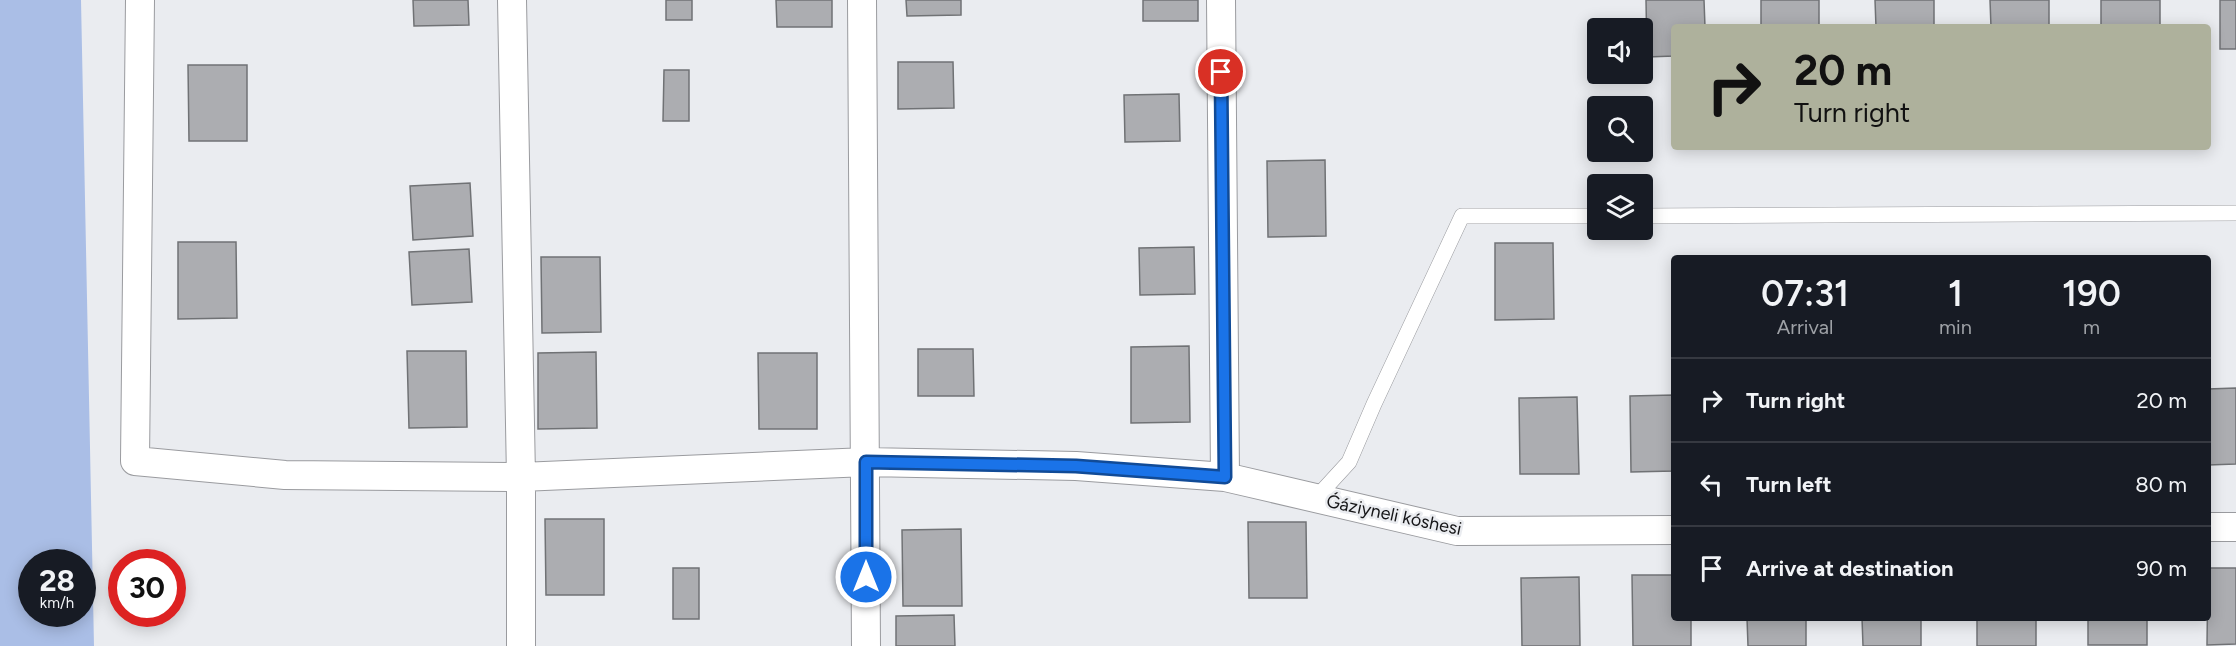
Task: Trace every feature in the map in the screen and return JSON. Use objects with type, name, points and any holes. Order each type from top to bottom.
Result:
[{"type":"street","name":"Ǵáziyneli kóshesi","points":[[140,0],[135,461],[285,475],[522,477],[866,462],[1076,466],[1225,477],[1457,531],[1671,530]]},
{"type":"street","points":[[512,0],[522,477],[521,646]]},
{"type":"street","points":[[862,0],[866,646]]},
{"type":"street","points":[[1221,0],[1225,477]]},
{"type":"street","points":[[2211,527],[2236,527]]},
{"type":"lane","points":[[1653,216],[2236,213]]},
{"type":"lane","points":[[1316,498],[1349,462],[1462,216],[1587,216]]},
{"type":"water","points":[[0,0],[81,0],[92,549],[18,549],[18,627],[94,627],[94,646],[0,646]]},
{"type":"building","points":[[413,0],[468,0],[469,25],[414,26]]},
{"type":"building","points":[[666,0],[692,0],[692,20],[666,20]]},
{"type":"building","points":[[776,0],[832,0],[832,27],[777,27]]},
{"type":"building","points":[[906,0],[961,0],[961,15],[907,16]]},
{"type":"building","points":[[1143,0],[1198,0],[1198,21],[1143,21]]},
{"type":"building","points":[[1646,0],[1704,0],[1705,24],[1671,24],[1671,56],[1653,57],[1653,18],[1646,18]]},
{"type":"building","points":[[1761,0],[1819,0],[1819,24],[1761,24]]},
{"type":"building","points":[[1875,0],[1934,0],[1934,24],[1876,24]]},
{"type":"building","points":[[1990,0],[2049,0],[2049,24],[1991,24]]},
{"type":"building","points":[[2101,0],[2160,0],[2160,24],[2101,24]]},
{"type":"building","points":[[2220,0],[2236,0],[2236,49],[2220,49]]},
{"type":"building","points":[[898,62],[953,62],[954,108],[898,109]]},
{"type":"building","points":[[188,65],[247,65],[247,141],[189,141]]},
{"type":"building","points":[[664,70],[689,70],[689,121],[663,121]]},
{"type":"building","points":[[1179,94],[1180,141],[1125,142],[1124,95]]},
{"type":"building","points":[[1325,160],[1326,236],[1268,237],[1267,161]]},
{"type":"building","points":[[470,183],[473,236],[413,240],[410,186]]},
{"type":"building","points":[[178,242],[236,242],[237,318],[178,319]]},
{"type":"building","points":[[1495,243],[1553,243],[1554,319],[1495,320]]},
{"type":"building","points":[[1194,247],[1195,294],[1140,295],[1139,248]]},
{"type":"building","points":[[469,249],[472,302],[412,305],[409,252]]},
{"type":"building","points":[[541,257],[600,257],[601,332],[542,333]]},
{"type":"building","points":[[1189,346],[1190,422],[1131,423],[1131,347]]},
{"type":"building","points":[[918,349],[973,349],[974,396],[918,396]]},
{"type":"building","points":[[407,351],[466,351],[467,427],[409,428]]},
{"type":"building","points":[[596,352],[597,428],[538,429],[538,353]]},
{"type":"building","points":[[758,353],[817,353],[817,429],[759,429]]},
{"type":"building","points":[[2236,388],[2236,464],[2211,465],[2211,389]]},
{"type":"building","points":[[1671,395],[1671,471],[1631,472],[1630,396]]},
{"type":"building","points":[[1577,397],[1579,474],[1520,474],[1519,398]]},
{"type":"building","points":[[545,519],[604,519],[604,595],[546,595]]},
{"type":"building","points":[[1248,522],[1306,522],[1307,598],[1249,598]]},
{"type":"building","points":[[961,529],[962,606],[903,606],[902,530]]},
{"type":"building","points":[[673,568],[699,568],[699,619],[673,619]]},
{"type":"building","points":[[2211,568],[2236,568],[2236,644],[2207,645],[2207,621],[2211,621]]},
{"type":"building","points":[[1632,575],[1671,575],[1671,621],[1691,621],[1691,646],[1633,646]]},
{"type":"building","points":[[1579,577],[1580,646],[1522,646],[1521,578]]},
{"type":"building","points":[[954,615],[955,646],[896,646],[896,616]]},
{"type":"building","points":[[1747,621],[1806,621],[1806,646],[1748,646]]},
{"type":"building","points":[[1862,621],[1921,621],[1921,646],[1863,646]]},
{"type":"building","points":[[1977,621],[2036,621],[2036,646],[1977,646]]},
{"type":"building","points":[[2088,621],[2147,621],[2147,645],[2088,645]]},
{"type":"route","points":[[866,577],[866,462],[1076,466],[1225,477],[1221,72]]}]
